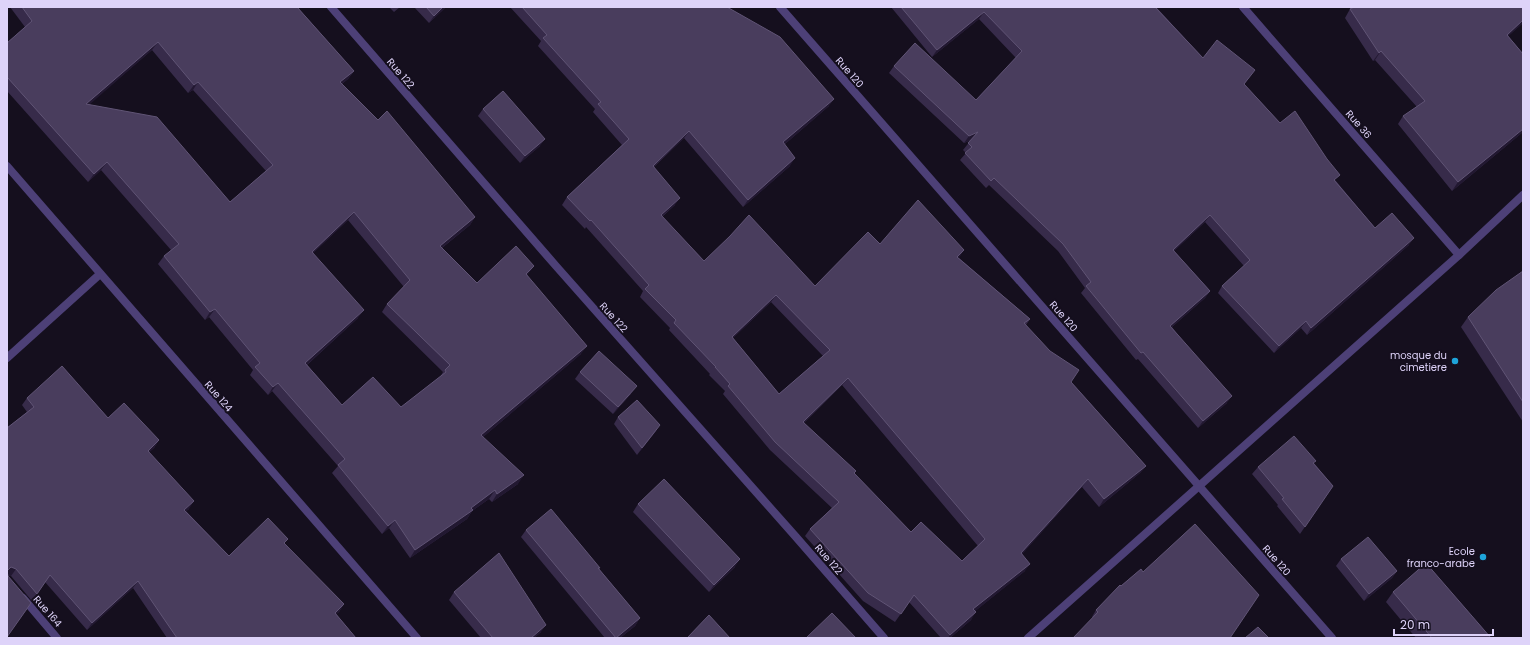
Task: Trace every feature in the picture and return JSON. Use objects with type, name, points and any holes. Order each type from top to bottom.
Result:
[{"type":"street","name":"Rue 122","points":[[331,7],[556,266],[884,638]]},
{"type":"street","name":"Rue 120","points":[[780,7],[1332,638]]},
{"type":"street","name":"Rue 36","points":[[1243,7],[1459,255]]},
{"type":"street","name":"Rue 124","points":[[7,166],[417,638]]},
{"type":"street","points":[[1028,638],[1459,255],[1523,195]]},
{"type":"street","points":[[7,358],[100,274]]},
{"type":"street","name":"Rue 164","points":[[17,591],[57,638]]},
{"type":"building","points":[[22,7],[297,7],[354,71],[340,82],[378,120],[387,111],[475,217],[440,246],[477,283],[516,246],[534,266],[526,274],[587,346],[481,435],[524,475],[497,494],[495,490],[471,508],[473,510],[415,550],[395,520],[388,526],[338,465],[345,459],[278,383],[273,387],[255,367],[260,363],[215,309],[210,312],[164,256],[179,244],[107,162],[94,174],[7,77],[7,43],[32,21]],"holes":[[[158,42],[194,85],[198,82],[273,165],[230,202],[157,117],[86,104]],[[354,212],[410,280],[387,304],[450,365],[445,370],[446,372],[401,407],[373,377],[342,405],[305,363],[364,310],[312,252]]]},
{"type":"building","points":[[426,7],[443,7],[434,16]]},
{"type":"building","points":[[522,7],[727,7],[780,37],[834,99],[783,142],[795,158],[748,200],[689,131],[653,166],[680,198],[661,215],[704,261],[749,215],[815,286],[868,232],[880,244],[918,200],[964,250],[957,257],[1030,319],[1024,323],[1050,351],[1079,370],[1071,382],[1146,466],[1104,499],[1088,479],[1021,553],[1030,564],[973,609],[976,612],[950,635],[914,595],[901,614],[868,593],[810,529],[839,502],[775,442],[728,386],[730,384],[716,367],[674,323],[676,320],[645,289],[649,285],[591,220],[590,221],[567,197],[629,139],[598,104],[601,102],[543,38],[547,35]],"holes":[[[776,295],[830,350],[779,394],[732,337]],[[848,378],[985,539],[962,561],[921,522],[911,532],[854,473],[856,471],[803,422]]]},
{"type":"building","points":[[901,7],[1155,7],[1203,58],[1217,40],[1255,70],[1244,84],[1280,123],[1295,111],[1327,159],[1340,175],[1334,180],[1375,228],[1392,213],[1414,238],[1311,328],[1306,321],[1279,346],[1222,286],[1250,260],[1210,215],[1173,250],[1210,291],[1170,326],[1232,396],[1203,421],[1143,352],[1141,353],[1086,286],[1091,282],[1063,244],[994,178],[991,181],[965,153],[972,147],[968,143],[978,132],[969,136],[894,66],[915,43],[976,100],[1022,51],[984,12],[937,50]]},
{"type":"building","points":[[1354,7],[1523,7],[1523,20],[1507,35],[1523,54],[1523,129],[1458,182],[1403,116],[1425,101],[1381,51],[1379,53],[1350,9]]},
{"type":"building","points":[[503,91],[545,139],[525,156],[483,109]]},
{"type":"building","points":[[1523,271],[1523,402],[1468,317],[1496,290]]},
{"type":"building","points":[[599,351],[637,386],[618,407],[580,372]]},
{"type":"building","points":[[62,366],[108,418],[124,403],[159,440],[148,451],[194,501],[184,510],[229,556],[268,518],[288,539],[284,543],[344,604],[335,613],[356,638],[177,638],[138,581],[92,623],[50,575],[37,594],[16,569],[11,567],[7,571],[7,428],[34,407],[27,398]]},
{"type":"building","points":[[637,400],[660,425],[642,448],[618,417]]},
{"type":"building","points":[[1294,436],[1316,461],[1313,463],[1333,486],[1305,527],[1282,499],[1284,498],[1258,467]]},
{"type":"building","points":[[664,479],[740,559],[714,585],[638,504]]},
{"type":"building","points":[[551,509],[640,618],[616,638],[526,530]]},
{"type":"building","points":[[1195,524],[1259,595],[1230,638],[1073,638],[1098,612],[1096,610],[1120,585],[1121,586],[1141,569],[1143,572]]},
{"type":"building","points":[[1368,537],[1397,571],[1369,594],[1341,559]]},
{"type":"building","points":[[499,553],[546,625],[531,638],[493,638],[454,592]]},
{"type":"building","points":[[1426,563],[1491,638],[1432,638],[1393,592]]},
{"type":"building","points":[[7,571],[8,576],[31,603],[7,637]]},
{"type":"building","points":[[832,613],[856,638],[806,638]]},
{"type":"building","points":[[709,615],[730,638],[688,637]]},
{"type":"building","points":[[1258,627],[1269,638],[1245,638]]},
{"type":"place","name":"mosque du cimetiere","points":[[1455,361]]},
{"type":"place","name":"Ecole franco-arabe","points":[[1483,557]]}]
